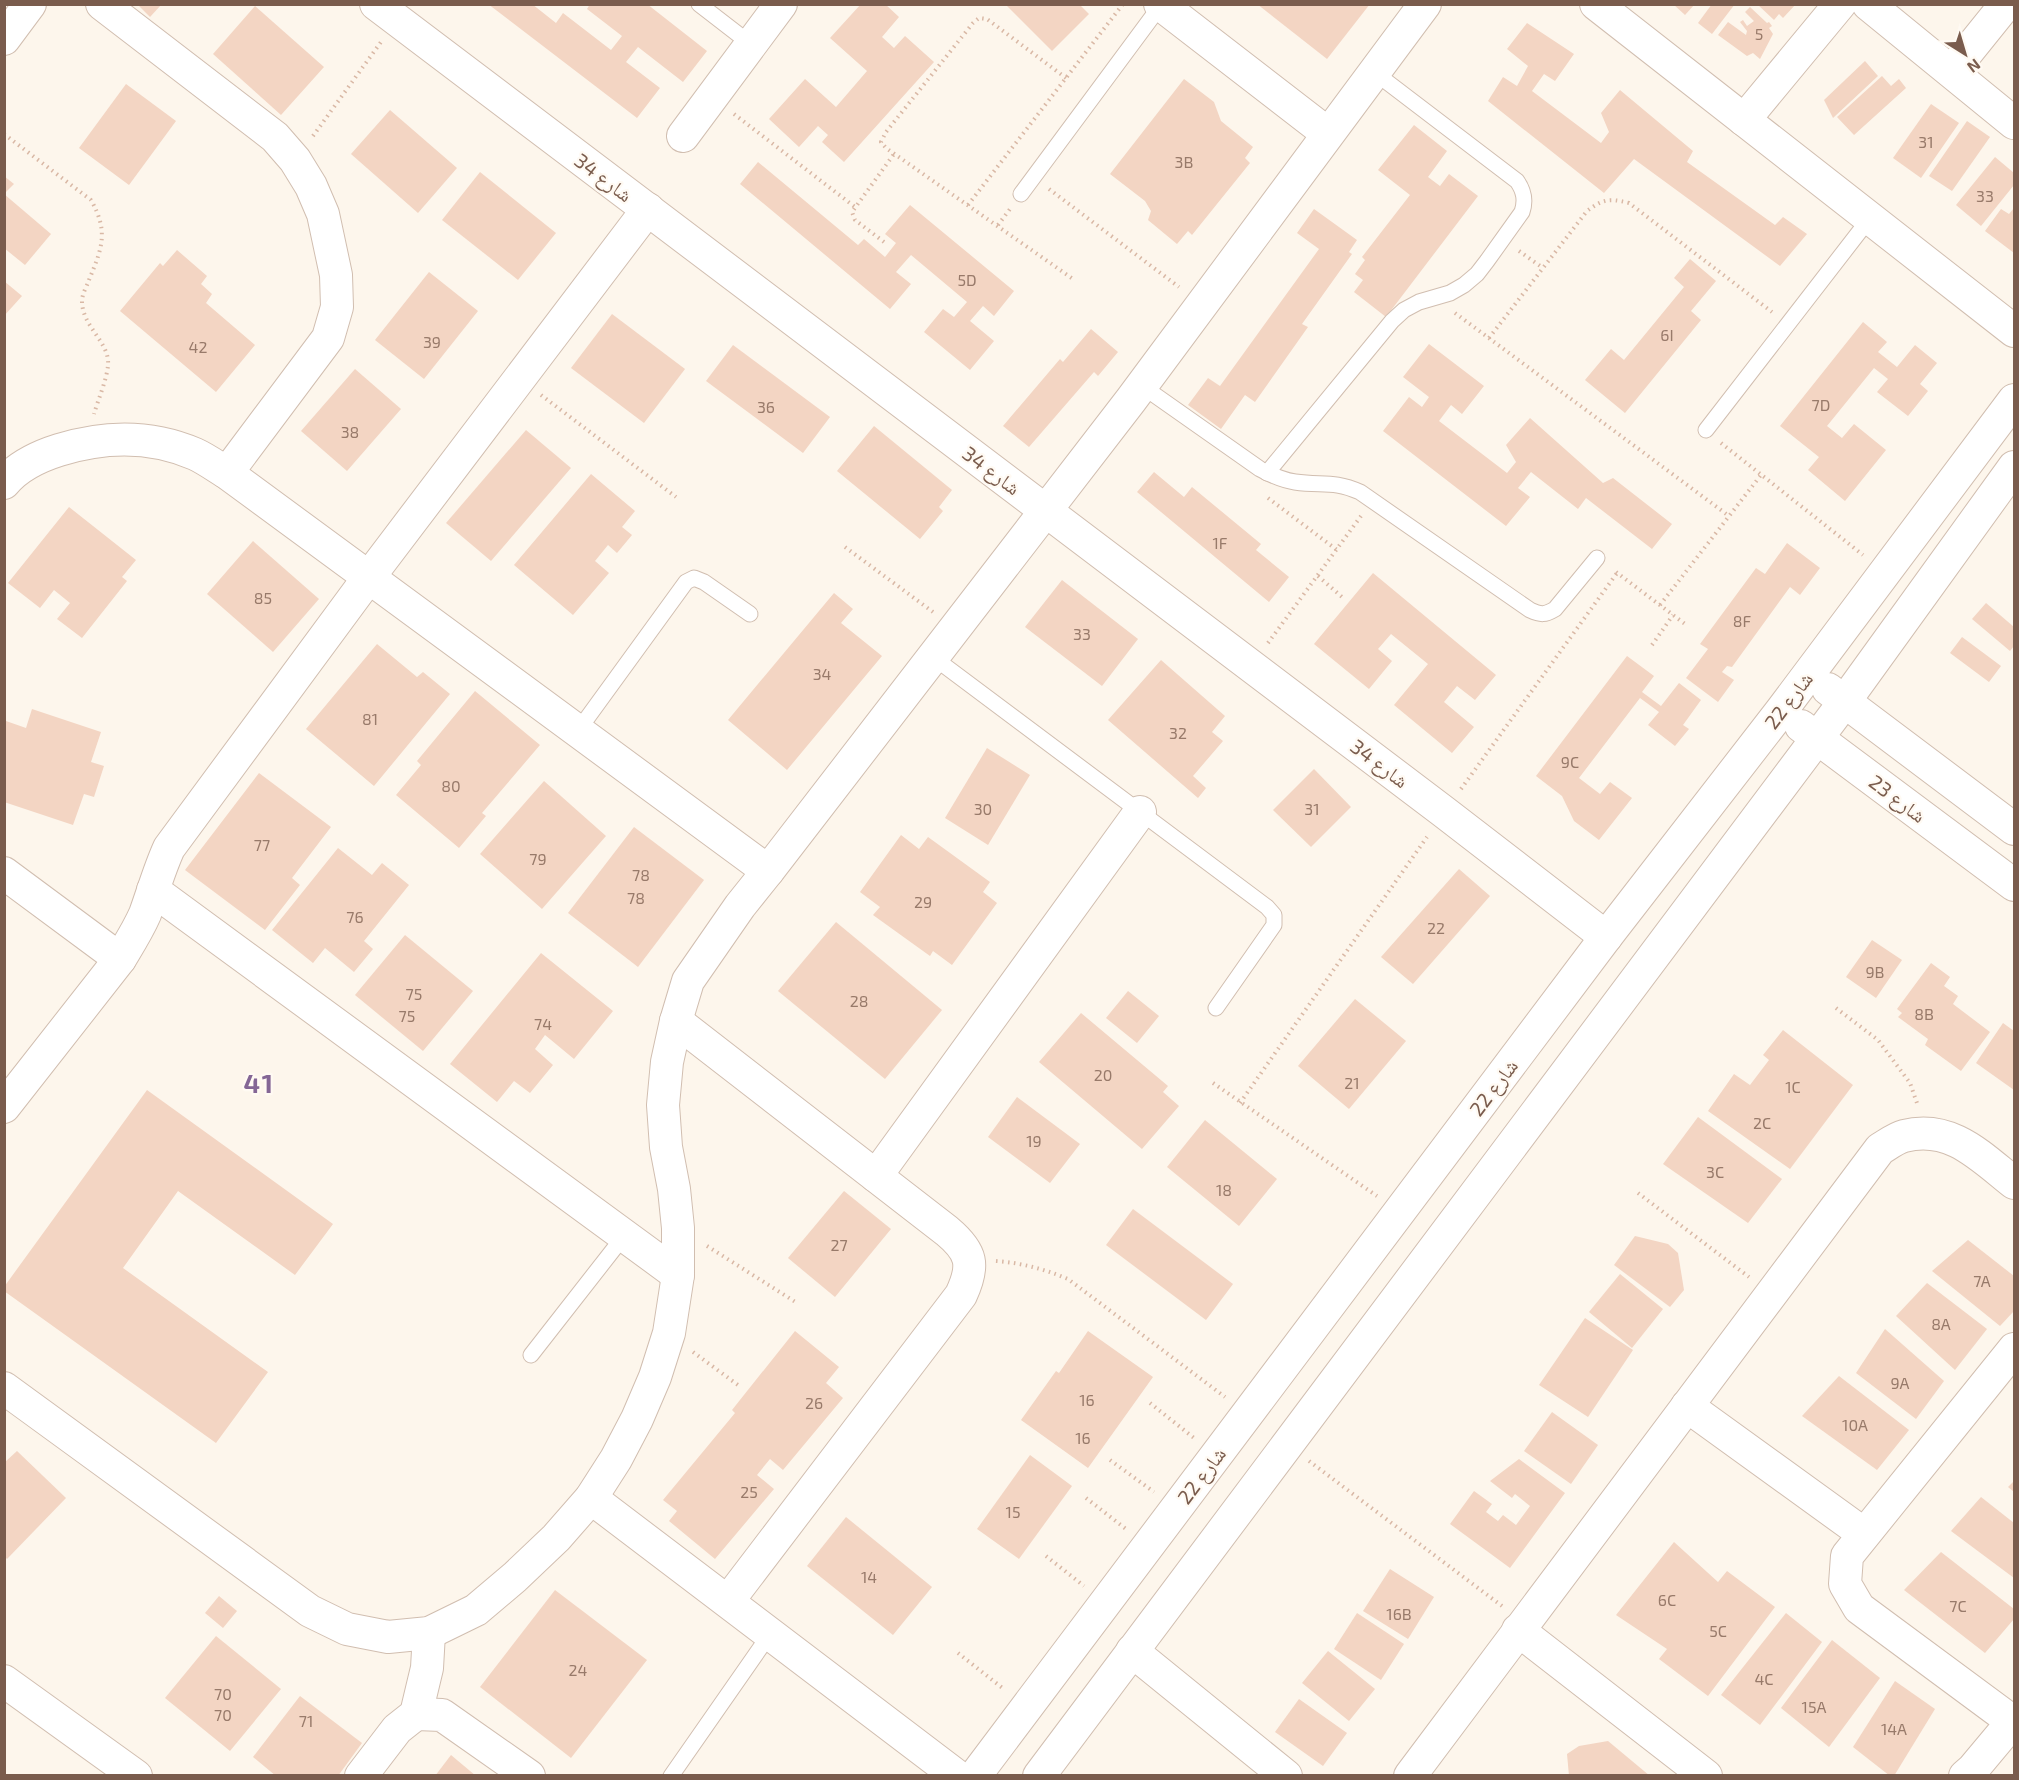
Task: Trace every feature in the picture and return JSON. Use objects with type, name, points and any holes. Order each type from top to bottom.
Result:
[{"type":"street","points":[[4,39],[30,4]]},
{"type":"street","points":[[102,4],[275,137],[295,160],[311,186],[323,214],[336,275],[337,306],[328,338],[227,473]]},
{"type":"street","points":[[683,136],[782,4]]},
{"type":"street","points":[[4,1388],[310,1611],[347,1629],[388,1637],[429,1633],[476,1610],[556,1538],[591,1498],[616,1460],[638,1419],[669,1333],[678,1275],[678,1228],[675,1189],[666,1147],[663,1106],[667,1062],[688,981],[740,906],[1142,386],[1327,133],[1425,4]]},
{"type":"street","points":[[1596,4],[2014,331]]},
{"type":"street","points":[[1744,120],[1840,4]]},
{"type":"street","points":[[1868,4],[1952,70],[2014,123]]},
{"type":"street","points":[[1952,70],[2006,4]]},
{"type":"street","points":[[1160,5],[1327,133]]},
{"type":"street","name":"شارع 34","points":[[386,12],[1606,937]]},
{"type":"street","points":[[4,1107],[120,959],[145,914],[170,848],[369,578],[648,209]]},
{"type":"street","name":"شارع 22","points":[[975,1776],[1606,937],[1781,711],[2014,400]]},
{"type":"street","points":[[4,483],[11,474],[46,454],[85,442],[122,438],[159,443],[195,454],[227,473],[768,872]]},
{"type":"street","points":[[1039,1776],[1845,701],[2014,469]]},
{"type":"street","points":[[1807,675],[1845,701],[2014,829]]},
{"type":"street","name":"شارع 23","points":[[1781,711],[2014,885]]},
{"type":"street","points":[[876,1176],[1140,812]]},
{"type":"street","points":[[4,873],[120,959]]},
{"type":"street","points":[[153,890],[678,1275]]},
{"type":"street","points":[[676,1021],[962,1244],[970,1262],[969,1279],[961,1294],[728,1601]]},
{"type":"street","points":[[1410,1776],[1880,1149],[1903,1136],[1927,1132],[1954,1138],[1976,1152],[2014,1183]]},
{"type":"street","points":[[1965,1776],[2014,1721],[1859,1608],[1845,1584],[1847,1556],[2014,1349]]},
{"type":"street","points":[[1687,1406],[1864,1533]]},
{"type":"street","points":[[591,1498],[957,1776]]},
{"type":"street","points":[[1521,1626],[1706,1776]]},
{"type":"street","points":[[361,1776],[397,1729],[416,1714],[428,1668],[429,1633]]},
{"type":"street","points":[[1132,1651],[1286,1776]]},
{"type":"street","points":[[4,1681],[136,1776]]},
{"type":"street","points":[[416,1714],[442,1716],[529,1776]]},
{"type":"lane","points":[[699,4],[752,45]]},
{"type":"lane","points":[[1020,195],[1160,5]]},
{"type":"lane","points":[[1267,473],[1392,321],[1412,306],[1450,293],[1477,274],[1522,212],[1524,204],[1522,188],[1517,181],[1374,72]]},
{"type":"lane","points":[[1706,430],[1870,218]]},
{"type":"lane","points":[[1142,386],[1267,473],[1296,482],[1346,486],[1372,501],[1540,615],[1555,609],[1597,558]]},
{"type":"lane","points":[[577,732],[686,582],[694,578],[704,582],[750,614]]},
{"type":"lane","points":[[933,657],[1268,907],[1275,915],[1274,925],[1216,1008]]},
{"type":"lane","points":[[531,1355],[624,1236]]},
{"type":"lane","points":[[671,1776],[770,1634]]},
{"type":"path","points":[[968,205],[1123,4]]},
{"type":"path","points":[[295,160],[386,12]]},
{"type":"path","points":[[1066,78],[987,19],[979,18],[882,137],[883,146],[1073,279]]},
{"type":"path","points":[[712,98],[855,207]]},
{"type":"path","points":[[4,134],[91,200],[100,216],[103,233],[101,251],[81,298],[84,318],[105,348],[108,364],[85,442]]},
{"type":"path","points":[[884,242],[855,220],[852,214],[894,154]]},
{"type":"path","points":[[1033,177],[1202,304]]},
{"type":"path","points":[[1489,338],[1587,212],[1599,202],[1614,199],[1629,203],[1788,324]]},
{"type":"path","points":[[1503,239],[1543,268]]},
{"type":"path","points":[[1435,298],[1729,516]]},
{"type":"path","points":[[519,379],[676,497]]},
{"type":"path","points":[[1706,430],[1885,573]]},
{"type":"path","points":[[1660,605],[1761,475]]},
{"type":"path","points":[[1251,666],[1372,501]]},
{"type":"path","points":[[844,547],[956,628]]},
{"type":"path","points":[[1597,558],[1685,624]]},
{"type":"path","points":[[1240,1103],[1444,812],[1617,573]]},
{"type":"path","points":[[1318,576],[1342,597]]},
{"type":"path","points":[[1652,645],[1673,615]]},
{"type":"path","points":[[1836,1008],[1878,1040],[1910,1083],[1927,1132]]},
{"type":"path","points":[[1213,1083],[1400,1212]]},
{"type":"path","points":[[1638,1193],[1771,1293]]},
{"type":"path","points":[[678,1228],[797,1303]]},
{"type":"path","points":[[970,1262],[995,1260],[1020,1263],[1045,1269],[1068,1279],[1247,1414]]},
{"type":"path","points":[[669,1333],[738,1385]]},
{"type":"path","points":[[1150,1403],[1216,1455]]},
{"type":"path","points":[[1287,1444],[1521,1626]]},
{"type":"path","points":[[1110,1460],[1176,1509]]},
{"type":"path","points":[[1086,1498],[1148,1546]]},
{"type":"path","points":[[1046,1556],[1106,1603]]},
{"type":"path","points":[[958,1653],[1027,1707]]},
{"type":"building","points":[[137,4],[162,4],[150,17]]},
{"type":"building","points":[[488,4],[532,4],[556,23],[563,13],[611,50],[622,36],[587,9],[590,4],[647,4],[707,51],[683,82],[638,47],[626,62],[660,88],[637,118]]},
{"type":"building","points":[[861,4],[885,4],[899,17],[882,37],[894,48],[905,36],[934,62],[844,162],[822,142],[828,135],[818,126],[799,147],[769,119],[805,79],[836,107],[867,71],[830,38]]},
{"type":"building","points":[[1005,4],[1079,4],[1089,14],[1052,51]]},
{"type":"building","points":[[1257,4],[1370,4],[1327,59]]},
{"type":"building","points":[[1673,4],[1695,4],[1685,15]]},
{"type":"building","points":[[1712,4],[1735,4],[1712,34],[1698,23]]},
{"type":"building","points":[[1757,4],[1796,4],[1783,18],[1779,14],[1774,20]]},
{"type":"building","points":[[255,6],[324,67],[281,115],[213,54]]},
{"type":"building","points":[[1750,7],[1772,26],[1769,28],[1773,34],[1760,59],[1753,53],[1747,56],[1718,35],[1728,22],[1746,35],[1747,31],[1740,22],[1743,20],[1747,26],[1754,21],[1745,12]]},
{"type":"building","points":[[1527,23],[1574,54],[1555,81],[1544,74],[1532,91],[1601,143],[1609,132],[1601,113],[1620,90],[1693,151],[1687,162],[1775,225],[1783,217],[1807,234],[1780,266],[1634,159],[1604,193],[1488,101],[1503,77],[1517,86],[1528,66],[1507,49]]},
{"type":"building","points":[[1865,61],[1878,76],[1833,118],[1824,100]]},
{"type":"building","points":[[1882,76],[1891,86],[1899,79],[1906,88],[1854,135],[1837,117]]},
{"type":"building","points":[[1184,79],[1214,102],[1221,121],[1253,147],[1245,158],[1250,163],[1192,235],[1188,231],[1177,244],[1148,220],[1151,211],[1145,201],[1110,174]]},
{"type":"building","points":[[126,84],[176,121],[129,185],[79,148]]},
{"type":"building","points":[[1931,104],[1959,123],[1921,178],[1893,158]]},
{"type":"building","points":[[390,110],[457,168],[418,213],[351,154]]},
{"type":"building","points":[[1967,121],[1990,137],[1952,191],[1929,176]]},
{"type":"building","points":[[1414,125],[1447,151],[1428,177],[1440,186],[1449,174],[1478,196],[1386,317],[1354,292],[1363,280],[1355,274],[1365,260],[1362,257],[1410,195],[1378,170]]},
{"type":"building","points":[[1995,157],[2014,173],[2014,185],[1981,226],[1956,205]]},
{"type":"building","points":[[758,162],[858,245],[864,239],[885,257],[896,243],[885,234],[910,205],[1014,291],[994,316],[983,306],[970,321],[994,341],[970,370],[924,332],[943,309],[954,317],[967,302],[911,255],[896,272],[911,284],[890,309],[740,184]]},
{"type":"building","points":[[480,172],[556,233],[518,280],[442,220]]},
{"type":"building","points":[[4,176],[14,184],[4,194]]},
{"type":"building","points":[[4,194],[51,234],[25,265],[4,248]]},
{"type":"building","points":[[2014,208],[2014,253],[1985,231],[2001,209],[2009,214]]},
{"type":"building","points":[[1314,209],[1357,240],[1349,252],[1352,254],[1302,324],[1308,327],[1255,402],[1245,395],[1221,429],[1188,405],[1208,378],[1220,386],[1319,249],[1297,233]]},
{"type":"building","points":[[177,250],[207,276],[201,284],[212,294],[206,303],[255,345],[216,392],[120,311],[160,263],[163,266]]},
{"type":"building","points":[[1690,259],[1716,281],[1691,311],[1701,320],[1625,413],[1585,380],[1611,349],[1624,360],[1684,287],[1674,278]]},
{"type":"building","points":[[429,272],[478,311],[424,379],[375,340]]},
{"type":"building","points":[[4,281],[22,296],[4,316]]},
{"type":"building","points":[[612,314],[685,369],[644,423],[571,368]]},
{"type":"building","points":[[1863,322],[1887,342],[1878,352],[1897,367],[1915,345],[1937,363],[1920,384],[1928,391],[1908,416],[1877,392],[1888,379],[1874,368],[1827,426],[1842,438],[1854,424],[1886,450],[1845,501],[1808,470],[1819,457],[1780,426]]},
{"type":"building","points":[[1091,329],[1118,352],[1098,376],[1094,372],[1029,447],[1003,426],[1060,359],[1063,362]]},
{"type":"building","points":[[1429,344],[1484,386],[1462,414],[1451,405],[1439,421],[1507,473],[1516,462],[1506,445],[1530,418],[1603,483],[1613,478],[1672,524],[1652,549],[1586,498],[1578,509],[1531,472],[1518,488],[1530,497],[1506,526],[1383,431],[1409,397],[1422,407],[1429,397],[1403,377]]},
{"type":"building","points":[[733,345],[830,417],[803,453],[706,381]]},
{"type":"building","points":[[355,369],[401,409],[347,471],[301,431]]},
{"type":"building","points":[[874,426],[952,490],[939,507],[943,511],[920,539],[837,471]]},
{"type":"building","points":[[526,430],[571,468],[491,561],[446,523]]},
{"type":"building","points":[[1154,472],[1184,497],[1192,487],[1261,544],[1256,550],[1289,577],[1269,602],[1137,492]]},
{"type":"building","points":[[591,474],[635,511],[622,527],[632,535],[617,553],[608,545],[595,561],[609,573],[573,615],[514,565]]},
{"type":"building","points":[[69,507],[136,560],[122,577],[127,581],[82,638],[57,619],[70,603],[54,590],[40,608],[8,583]]},
{"type":"building","points":[[253,541],[319,599],[273,652],[207,594]]},
{"type":"building","points":[[1787,543],[1820,568],[1800,595],[1790,587],[1732,667],[1727,666],[1722,672],[1734,680],[1718,702],[1686,678],[1708,649],[1700,644],[1756,568],[1765,574]]},
{"type":"building","points":[[1373,573],[1496,675],[1475,700],[1457,686],[1444,702],[1474,727],[1452,753],[1394,705],[1428,664],[1391,634],[1378,649],[1392,661],[1369,689],[1314,644]]},
{"type":"building","points":[[1062,580],[1138,639],[1102,686],[1025,627]]},
{"type":"building","points":[[834,593],[853,609],[841,623],[882,656],[787,770],[728,720]]},
{"type":"building","points":[[1986,603],[2014,627],[2014,646],[2010,651],[1972,619]]},
{"type":"building","points":[[1962,637],[2001,666],[1989,682],[1950,653]]},
{"type":"building","points":[[377,644],[417,677],[423,672],[450,694],[374,786],[306,729]]},
{"type":"building","points":[[1627,656],[1654,676],[1642,692],[1661,706],[1679,683],[1701,700],[1683,725],[1689,729],[1675,746],[1648,725],[1659,712],[1640,698],[1579,778],[1600,794],[1610,782],[1632,798],[1599,840],[1574,821],[1562,796],[1536,776]]},
{"type":"building","points":[[1161,660],[1225,716],[1212,732],[1223,741],[1193,776],[1206,788],[1198,798],[1108,720]]},
{"type":"building","points":[[475,691],[540,745],[482,813],[486,816],[459,848],[396,795],[421,765],[417,761]]},
{"type":"building","points":[[32,709],[101,732],[91,762],[104,766],[94,797],[84,794],[73,825],[4,802],[4,725],[6,721],[26,728]]},
{"type":"building","points":[[987,748],[1030,775],[988,845],[945,818]]},
{"type":"building","points":[[1314,769],[1351,807],[1311,847],[1273,810]]},
{"type":"building","points":[[259,773],[331,827],[292,878],[300,885],[265,930],[185,870]]},
{"type":"building","points":[[544,781],[606,836],[542,909],[480,854]]},
{"type":"building","points":[[634,827],[704,880],[638,967],[568,913]]},
{"type":"building","points":[[901,835],[919,849],[928,837],[990,882],[983,892],[997,903],[952,965],[933,951],[930,956],[873,915],[880,907],[860,892]]},
{"type":"building","points":[[338,848],[372,875],[382,863],[409,885],[364,941],[373,949],[354,972],[325,948],[313,963],[272,930]]},
{"type":"building","points":[[1459,869],[1490,896],[1413,984],[1381,957]]},
{"type":"building","points":[[836,922],[942,1010],[885,1079],[778,991]]},
{"type":"building","points":[[405,935],[473,991],[423,1051],[355,995]]},
{"type":"building","points":[[1872,940],[1902,960],[1876,998],[1846,977]]},
{"type":"building","points":[[541,953],[613,1011],[574,1059],[545,1035],[535,1049],[553,1065],[530,1093],[514,1081],[497,1102],[450,1064]]},
{"type":"building","points":[[1931,963],[1950,977],[1944,986],[1958,996],[1953,1004],[1990,1032],[1961,1071],[1925,1045],[1928,1039],[1898,1017],[1902,1013],[1897,1009]]},
{"type":"building","points":[[1128,991],[1159,1016],[1137,1043],[1106,1018]]},
{"type":"building","points":[[1355,999],[1406,1041],[1349,1109],[1298,1066]]},
{"type":"building","points":[[1081,1013],[1168,1086],[1163,1092],[1179,1106],[1142,1149],[1039,1062]]},
{"type":"building","points":[[2003,1023],[2014,1031],[2014,1090],[1976,1063]]},
{"type":"building","points":[[1783,1030],[1853,1085],[1790,1169],[1708,1111],[1734,1074],[1750,1085],[1769,1060],[1763,1055]]},
{"type":"building","points":[[147,1090],[333,1224],[295,1275],[178,1191],[123,1268],[268,1372],[216,1443],[4,1291],[4,1287]]},
{"type":"building","points":[[1017,1097],[1080,1144],[1050,1183],[988,1137]]},
{"type":"building","points":[[1698,1117],[1782,1179],[1748,1223],[1663,1164]]},
{"type":"building","points":[[1205,1120],[1277,1179],[1239,1226],[1167,1167]]},
{"type":"building","points":[[844,1191],[891,1229],[835,1297],[788,1258]]},
{"type":"building","points":[[1133,1209],[1233,1284],[1206,1320],[1106,1245]]},
{"type":"building","points":[[1635,1236],[1668,1244],[1678,1253],[1684,1290],[1670,1307],[1614,1265]]},
{"type":"building","points":[[1968,1240],[2014,1276],[2014,1311],[2000,1326],[1932,1271]]},
{"type":"building","points":[[1620,1274],[1663,1309],[1632,1348],[1589,1312]]},
{"type":"building","points":[[1927,1283],[1987,1329],[1955,1370],[1896,1316]]},
{"type":"building","points":[[1585,1318],[1633,1350],[1588,1417],[1539,1385]]},
{"type":"building","points":[[1885,1329],[1944,1381],[1916,1419],[1856,1373]]},
{"type":"building","points":[[795,1331],[839,1367],[826,1383],[843,1398],[783,1470],[770,1459],[757,1475],[774,1489],[715,1559],[669,1521],[677,1511],[663,1500],[735,1413],[732,1410]]},
{"type":"building","points":[[1088,1331],[1153,1377],[1088,1468],[1021,1420],[1056,1371],[1059,1373]]},
{"type":"building","points":[[1839,1376],[1909,1430],[1877,1470],[1802,1416]]},
{"type":"building","points":[[1552,1412],[1598,1445],[1571,1484],[1524,1451]]},
{"type":"building","points":[[17,1451],[66,1498],[7,1559],[4,1556],[4,1463]]},
{"type":"building","points":[[1030,1455],[1072,1486],[1019,1559],[977,1529]]},
{"type":"building","points":[[1519,1459],[1565,1493],[1510,1568],[1450,1524],[1474,1491],[1492,1504],[1486,1512],[1498,1521],[1503,1515],[1516,1525],[1530,1506],[1515,1494],[1512,1498],[1490,1481]]},
{"type":"building","points":[[2014,1481],[2014,1492],[2008,1487]]},
{"type":"building","points":[[1981,1497],[2014,1523],[2014,1578],[1951,1531]]},
{"type":"building","points":[[846,1517],[932,1587],[893,1635],[807,1566]]},
{"type":"building","points":[[1674,1542],[1718,1582],[1727,1571],[1775,1607],[1708,1696],[1659,1659],[1667,1649],[1616,1615]]},
{"type":"building","points":[[1941,1552],[2014,1609],[2014,1619],[1985,1653],[1904,1590]]},
{"type":"building","points":[[1390,1569],[1434,1597],[1408,1639],[1363,1611]]},
{"type":"building","points":[[555,1590],[647,1660],[571,1758],[480,1687]]},
{"type":"building","points":[[219,1596],[237,1611],[223,1628],[205,1613]]},
{"type":"building","points":[[1357,1613],[1404,1644],[1381,1680],[1334,1649]]},
{"type":"building","points":[[1786,1613],[1822,1642],[1760,1725],[1721,1695]]},
{"type":"building","points":[[216,1636],[281,1689],[230,1751],[165,1698]]},
{"type":"building","points":[[1832,1640],[1880,1678],[1829,1747],[1781,1708]]},
{"type":"building","points":[[1328,1651],[1375,1689],[1349,1721],[1302,1683]]},
{"type":"building","points":[[1895,1681],[1935,1709],[1894,1776],[1890,1776],[1853,1747]]},
{"type":"building","points":[[300,1696],[362,1743],[338,1776],[276,1776],[253,1757]]},
{"type":"building","points":[[1299,1699],[1347,1733],[1323,1766],[1275,1732]]},
{"type":"building","points":[[1608,1741],[1650,1776],[1569,1776],[1567,1754],[1579,1746]]},
{"type":"building","points":[[451,1755],[476,1776],[435,1776]]},
{"type":"district","name":"41","points":[[259,1082]]}]
